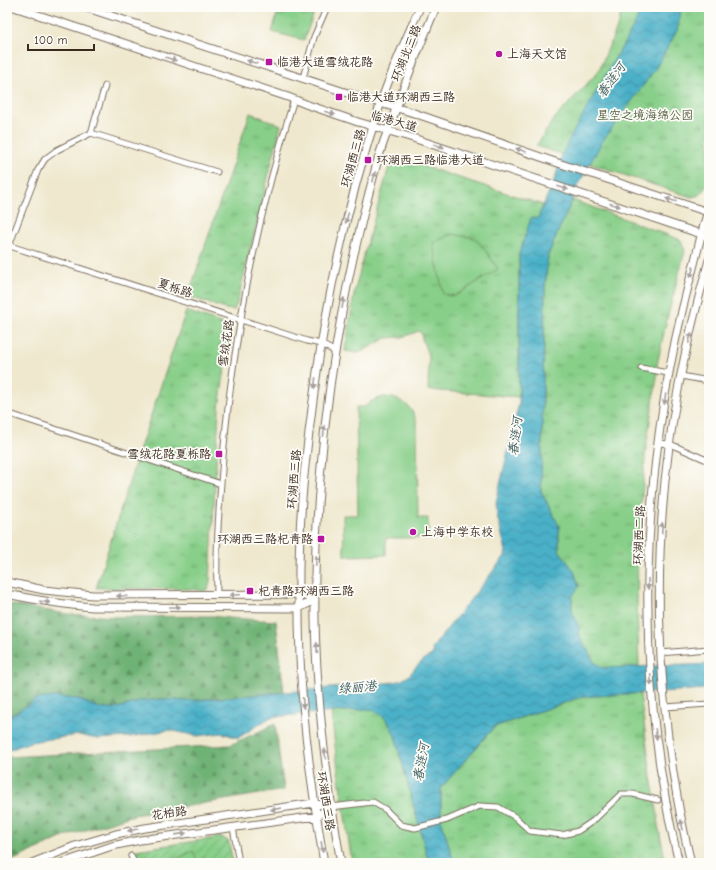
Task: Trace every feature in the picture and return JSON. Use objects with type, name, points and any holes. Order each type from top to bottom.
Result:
[{"type":"main road","name":"临港大道","points":[[14,7],[294,99],[308,106],[413,138],[701,234]]},
{"type":"main road","name":"临港大道","points":[[84,7],[396,107],[558,163],[709,211]]},
{"type":"main road","name":"环湖北三路","points":[[381,103],[420,7]]},
{"type":"main road","name":"环湖北三路","points":[[396,107],[436,7]]},
{"type":"main road","name":"环湖西三路","points":[[324,863],[314,803],[302,688],[299,594],[303,486],[321,344],[333,281],[344,229],[381,103]]},
{"type":"main road","name":"环湖西三路","points":[[341,863],[331,807],[318,687],[315,574],[320,480],[324,432],[334,351],[346,286],[377,162],[396,107]]},
{"type":"main road","name":"环湖西二路","points":[[679,863],[663,786],[652,695],[648,614],[648,567],[652,492],[668,373],[701,234],[709,211]]},
{"type":"main road","name":"环湖西二路","points":[[691,863],[675,782],[663,695],[660,654],[660,567],[664,487],[670,444],[681,376],[709,260]]},
{"type":"main road","points":[[7,582],[44,590],[93,595],[299,594],[315,600]]},
{"type":"main road","points":[[7,594],[34,600],[93,607],[299,608],[315,600]]},
{"type":"main road","points":[[314,803],[331,807]]},
{"type":"main road","name":"花柏路","points":[[32,863],[75,846],[116,834],[145,828],[314,803]]},
{"type":"main road","name":"花柏路","points":[[62,863],[112,846],[140,840],[317,816],[331,807]]},
{"type":"street","points":[[302,78],[314,37],[327,7]]},
{"type":"street","points":[[91,133],[105,86]]},
{"type":"street","name":"雪绒花路","points":[[217,595],[218,526],[227,410],[240,319],[266,198],[294,99]]},
{"type":"street","points":[[7,251],[8,245],[38,170],[45,159],[57,150],[91,133],[217,172]]},
{"type":"street","points":[[701,234],[709,238]]},
{"type":"street","name":"夏栎路","points":[[8,245],[307,341],[321,344],[334,351]]},
{"type":"street","points":[[641,368],[668,373]]},
{"type":"street","points":[[681,376],[709,381]]},
{"type":"street","points":[[7,413],[221,484]]},
{"type":"street","points":[[658,443],[670,444],[709,461]]},
{"type":"street","points":[[660,654],[709,649]]},
{"type":"street","points":[[665,707],[709,704]]},
{"type":"street","points":[[331,807],[373,802],[386,810],[401,825],[415,828],[442,820],[447,820],[480,806],[498,807],[515,817],[530,831],[562,835],[578,831],[583,828],[593,821],[622,794],[633,794],[658,800]]},
{"type":"street","points":[[233,827],[239,863]]},
{"type":"street","points":[[130,856],[134,863]]},
{"type":"green space","points":[[279,7],[316,7],[304,40],[272,32]]},
{"type":"green space","name":"星空之境海绵公园","points":[[621,7],[709,7],[709,179],[701,194],[691,197],[536,146],[555,118],[598,72],[619,23]]},
{"type":"green space","points":[[250,113],[281,125],[234,310],[225,309],[188,296]]},
{"type":"green space","points":[[392,156],[543,205],[538,219],[519,254],[519,397],[428,390],[429,358],[422,335],[419,331],[403,337],[386,338],[358,353],[345,351],[354,294]]},
{"type":"green space","points":[[573,200],[681,240],[685,251],[666,323],[657,365],[657,377],[646,447],[638,548],[637,603],[639,667],[603,668],[594,662],[580,637],[579,628],[572,611],[572,597],[579,586],[574,571],[559,550],[559,526],[541,491],[545,288],[548,256],[559,228]]},
{"type":"green space","points":[[452,234],[475,238],[498,269],[455,296],[443,294],[433,243]]},
{"type":"green space","points":[[186,311],[226,325],[230,335],[219,408],[210,581],[208,589],[203,591],[192,589],[96,588],[138,454]]},
{"type":"green space","points":[[383,397],[395,399],[409,407],[417,423],[418,518],[428,518],[428,538],[386,538],[386,555],[344,556],[343,515],[358,515],[356,407],[363,408],[372,401]]},
{"type":"green space","points":[[7,604],[68,614],[115,617],[212,616],[276,621],[284,692],[186,701],[162,699],[141,701],[118,708],[102,709],[78,699],[36,699],[15,713],[7,716]]},
{"type":"green space","points":[[640,693],[658,816],[658,825],[666,863],[454,863],[441,819],[441,788],[494,727],[581,697]]},
{"type":"green space","points":[[369,709],[379,713],[386,719],[395,736],[429,863],[352,863],[331,712]]},
{"type":"green space","points":[[275,724],[284,790],[134,815],[61,838],[7,863],[7,757],[230,745]]},
{"type":"green space","points":[[222,837],[229,842],[233,863],[142,863],[136,850]]},
{"type":"green space","points":[[193,851],[198,863],[170,863],[170,862]]},
{"type":"water","points":[[641,7],[682,7],[677,31],[656,68],[602,142],[580,182],[548,255],[545,288],[541,491],[559,526],[559,550],[574,571],[579,586],[572,597],[572,611],[579,628],[580,637],[594,662],[603,668],[709,664],[709,689],[581,697],[494,727],[441,788],[441,819],[454,863],[429,863],[395,736],[385,719],[379,713],[369,709],[271,717],[238,738],[222,733],[197,736],[169,730],[130,737],[97,739],[79,735],[30,742],[7,751],[7,716],[15,713],[36,699],[55,697],[78,699],[102,709],[118,708],[141,701],[162,699],[186,701],[395,682],[400,681],[409,675],[433,654],[432,648],[505,556],[506,551],[497,516],[496,502],[519,403],[519,254],[531,218],[538,218],[556,175],[562,154],[636,22]]},
{"type":"place","name":"上海天文馆","points":[[499,54]]},
{"type":"place","name":"临港大道雪绒花路","points":[[269,62]]},
{"type":"place","name":"临港大道环湖西三路","points":[[339,97]]},
{"type":"place","name":"环湖西三路临港大道","points":[[368,160]]},
{"type":"place","name":"雪绒花路夏栎路","points":[[219,454]]},
{"type":"place","name":"上海中学东校","points":[[413,532]]},
{"type":"place","name":"环湖西三路杞青路","points":[[321,539]]},
{"type":"place","name":"杞青路环湖西三路","points":[[250,591]]},
{"type":"water label","name":"春涟河","points":[[611,80]]},
{"type":"water label","name":"春涟河","points":[[515,436]]},
{"type":"water label","name":"绿丽港","points":[[357,687]]},
{"type":"water label","name":"春涟河","points":[[421,762]]}]
